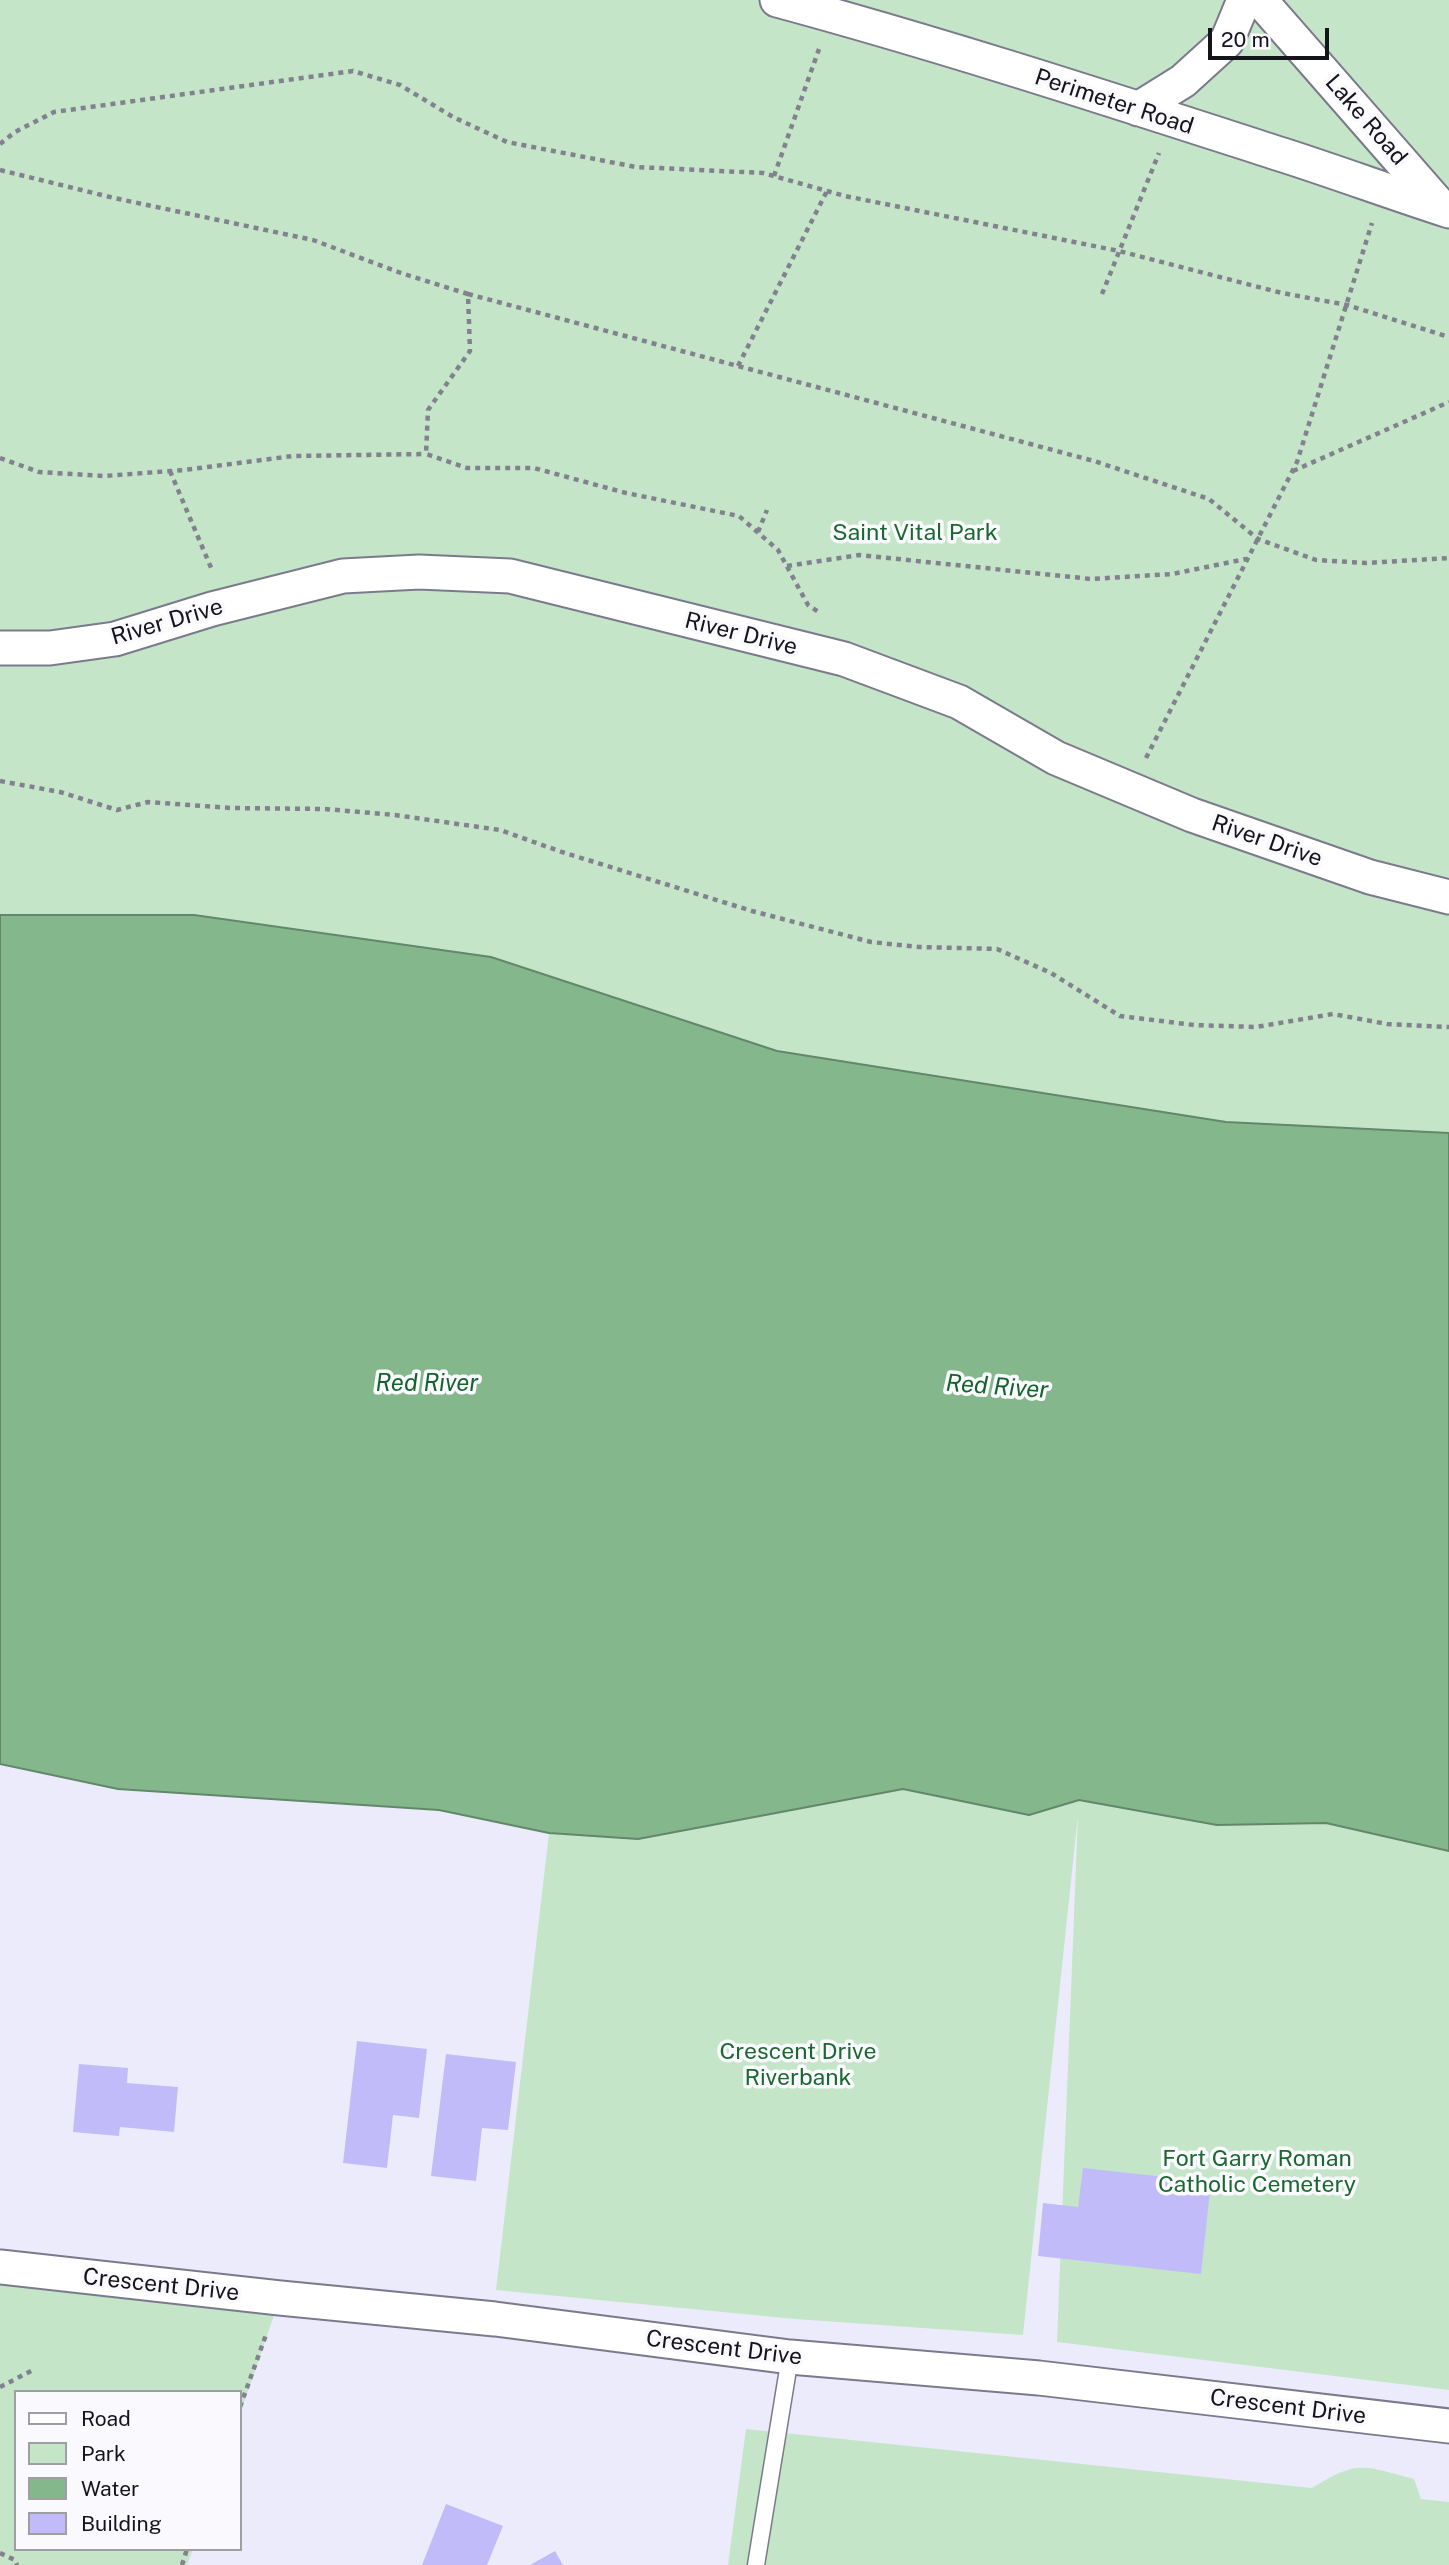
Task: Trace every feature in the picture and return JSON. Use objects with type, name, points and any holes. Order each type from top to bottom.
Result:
[{"type":"street","name":"Perimeter Road","points":[[777,0],[1138,109],[1446,210]]},
{"type":"street","points":[[1138,109],[1183,81],[1227,41],[1244,0]]},
{"type":"street","name":"Lake Road","points":[[1260,0],[1446,210]]},
{"type":"street","name":"River Drive","points":[[0,648],[50,648],[115,639],[343,576],[419,572],[510,576],[844,659],[959,702],[1056,758],[1192,815],[1370,877],[1449,897]]},
{"type":"street","name":"Crescent Drive","points":[[0,2267],[495,2319],[790,2357],[1039,2378],[1449,2426]]},
{"type":"lane","points":[[756,2565],[790,2357]]},
{"type":"path","points":[[774,176],[831,15]]},
{"type":"path","points":[[0,145],[15,132],[54,112],[353,71],[401,85],[453,117],[507,142],[636,167],[763,173],[827,191],[1119,251],[1282,293],[1347,305],[1449,337]]},
{"type":"path","points":[[1102,294],[1172,120]]},
{"type":"path","points":[[0,170],[114,198],[313,240],[401,273],[468,294],[1106,465],[1209,499],[1258,539],[1317,560],[1366,563],[1449,558]]},
{"type":"path","points":[[1130,789],[1292,471],[1383,189]]},
{"type":"path","points":[[738,366],[827,191]]},
{"type":"path","points":[[426,454],[428,410],[470,351],[468,294]]},
{"type":"path","points":[[1292,471],[1449,402]]},
{"type":"path","points":[[0,458],[40,472],[104,476],[293,456],[426,454],[467,468],[534,468],[626,493],[739,516],[778,550],[808,605],[831,620]]},
{"type":"path","points":[[170,471],[227,606]]},
{"type":"path","points":[[758,532],[767,510]]},
{"type":"path","points":[[787,566],[859,555],[1091,579],[1172,574],[1247,559]]},
{"type":"path","points":[[0,781],[60,792],[117,810],[148,802],[231,808],[325,809],[395,815],[500,830],[740,908],[871,942],[919,947],[997,949],[1051,973],[1120,1016],[1194,1025],[1256,1027],[1333,1014],[1387,1024],[1449,1027]]},
{"type":"path","points":[[242,2401],[279,2298]]},
{"type":"path","points":[[0,2387],[33,2370]]},
{"type":"path","points":[[0,2553],[15,2560],[17,2565]]},
{"type":"green space","name":"Saint Vital Park","points":[[0,0],[1449,0],[1449,1133],[1226,1122],[777,1051],[491,957],[194,915],[0,915]]},
{"type":"green space","points":[[903,1789],[1028,1815],[1079,1800],[1217,1825],[1326,1823],[1449,1851],[1449,2390],[1057,2342],[1078,1815],[1023,2335],[795,2319],[496,2290],[549,1833],[638,1839]]},
{"type":"green space","points":[[0,2267],[280,2298],[242,2408],[242,2390],[14,2390],[14,2551],[192,2551],[187,2565],[0,2565]]},
{"type":"green space","points":[[746,2429],[1312,2488],[1351,2469],[1372,2468],[1414,2479],[1421,2499],[1449,2502],[1449,2565],[728,2565]]},
{"type":"water","name":"Red River","points":[[0,915],[194,915],[491,957],[777,1051],[1226,1122],[1449,1133],[1449,1851],[1326,1823],[1217,1825],[1079,1800],[1029,1815],[903,1789],[638,1839],[549,1833],[439,1810],[118,1789],[0,1764]]},
{"type":"building","points":[[357,2041],[427,2049],[419,2118],[393,2115],[387,2168],[343,2163]]},
{"type":"building","points":[[446,2054],[516,2062],[508,2130],[482,2128],[476,2181],[431,2176]]},
{"type":"building","points":[[79,2064],[128,2068],[127,2083],[178,2087],[174,2132],[120,2127],[119,2136],[73,2132]]},
{"type":"building","points":[[1083,2168],[1211,2182],[1201,2274],[1038,2256],[1043,2203],[1078,2207]]},
{"type":"building","points":[[446,2504],[503,2526],[487,2565],[422,2565]]},
{"type":"building","points":[[555,2551],[563,2565],[530,2565]]},
{"type":"park label","name":"Crescent Drive Riverbank","points":[[798,2065]]},
{"type":"park label","name":"Fort Garry Roman Catholic Cemetery","points":[[1257,2172]]}]
